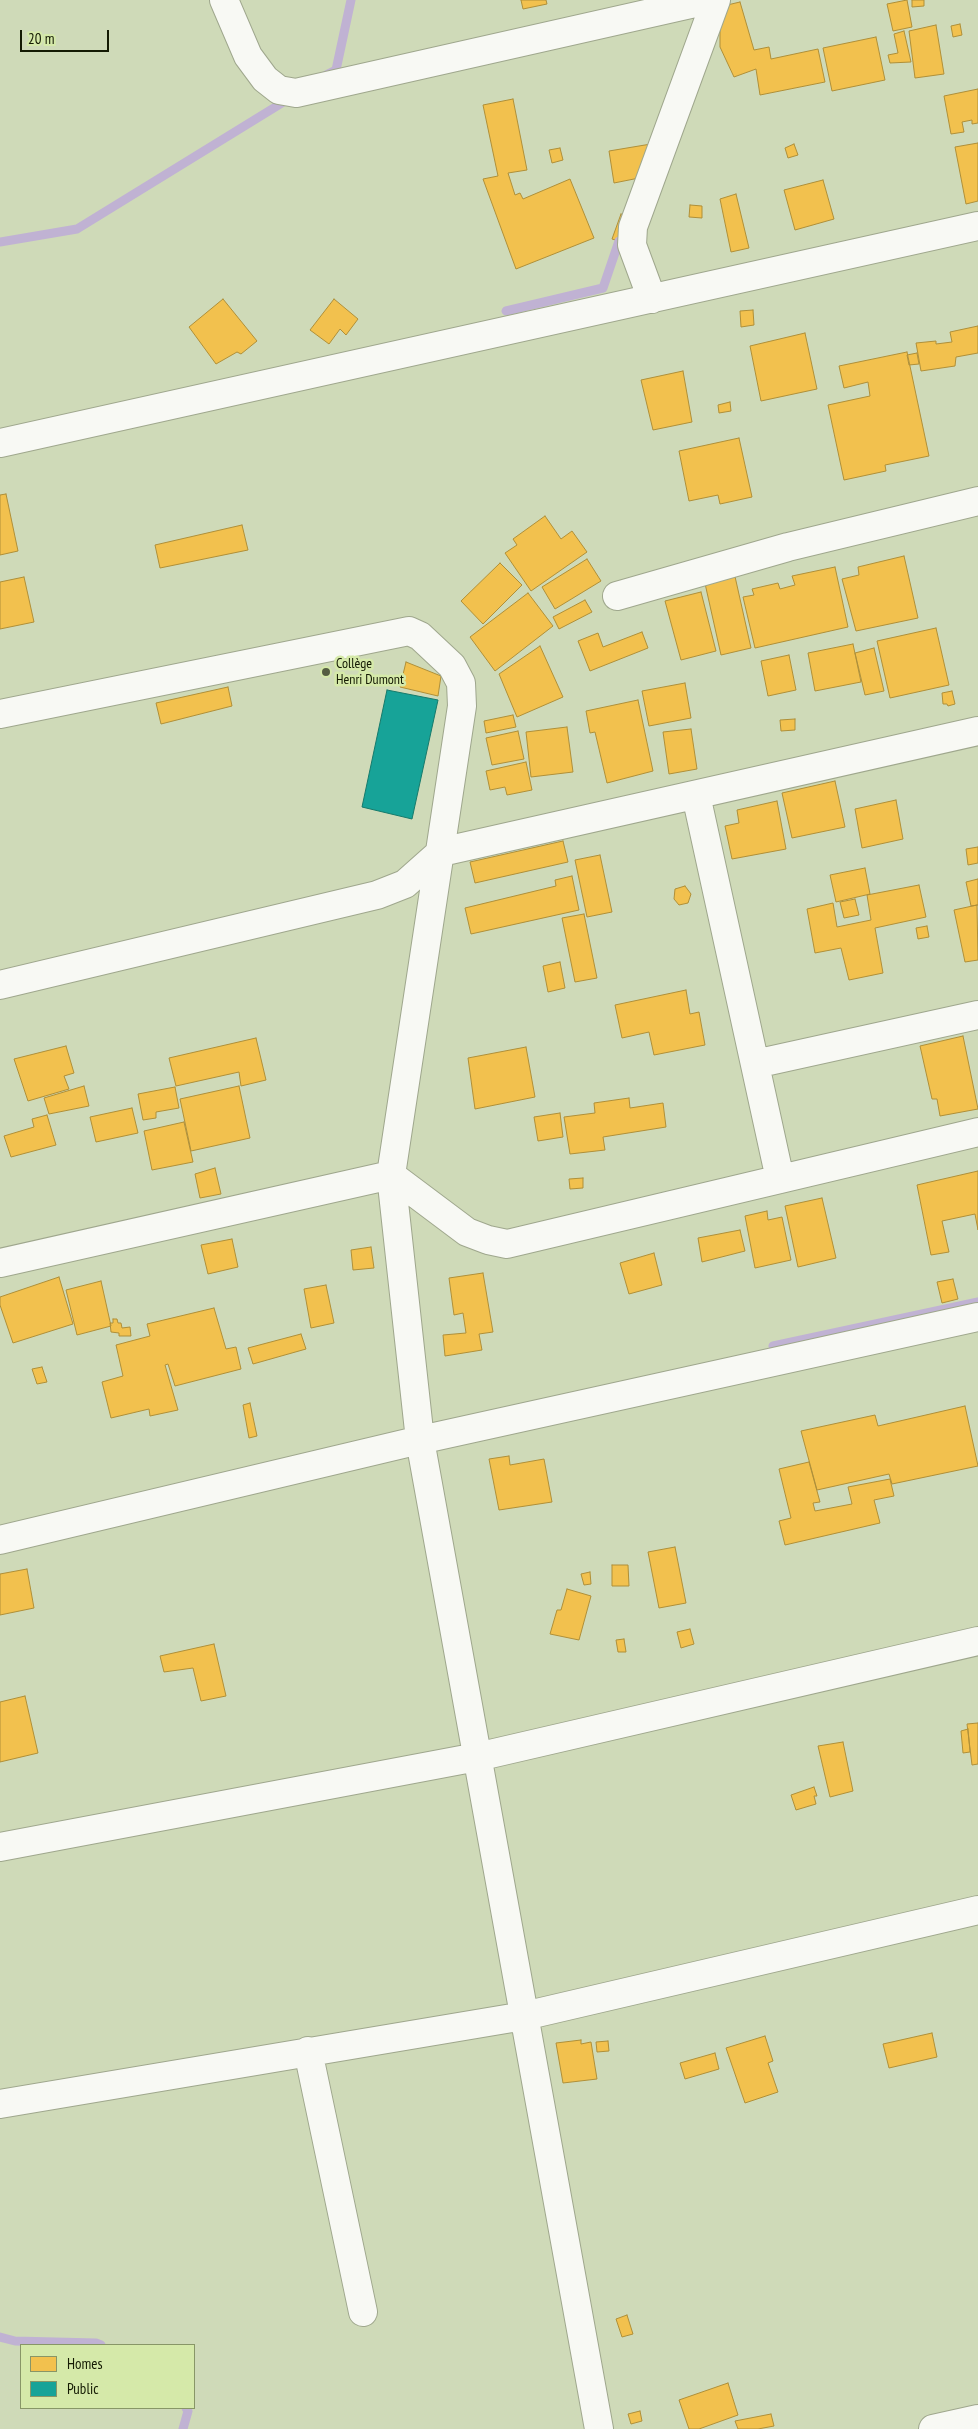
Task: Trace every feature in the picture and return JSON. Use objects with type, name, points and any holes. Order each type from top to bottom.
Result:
[{"type":"street","points":[[224,0],[248,56],[264,79],[279,90],[296,93],[708,0]]},
{"type":"street","points":[[652,299],[632,245],[633,227],[716,0]]},
{"type":"street","points":[[0,444],[978,226]]},
{"type":"street","points":[[617,596],[788,547],[978,501]]},
{"type":"street","points":[[0,714],[409,631],[415,632],[452,666],[461,683],[462,706],[391,1175],[420,1440],[599,2429]]},
{"type":"street","points":[[0,985],[377,894],[405,884],[441,852],[978,731]]},
{"type":"street","points":[[696,795],[780,1179]]},
{"type":"street","points":[[755,1064],[978,1015]]},
{"type":"street","points":[[0,1263],[391,1175],[467,1232],[488,1240],[507,1244],[978,1132]]},
{"type":"street","points":[[0,1540],[420,1440],[978,1317]]},
{"type":"street","points":[[0,1847],[477,1757],[978,1641]]},
{"type":"street","points":[[0,2104],[524,2016],[978,1910]]},
{"type":"street","points":[[308,2051],[364,2312]]},
{"type":"street","points":[[933,2429],[978,2419]]},
{"type":"building: Homes","points":[[521,0],[546,0],[547,4],[523,9]]},
{"type":"building: Homes","points":[[907,0],[912,27],[893,31],[887,4]]},
{"type":"building: Homes","points":[[912,0],[924,0],[924,6],[912,7]]},
{"type":"building: Homes","points":[[740,2],[754,50],[769,47],[771,59],[818,49],[825,82],[760,95],[756,69],[734,77],[720,47],[720,32],[723,6]]},
{"type":"building: Homes","points":[[960,24],[962,35],[953,37],[951,26]]},
{"type":"building: Homes","points":[[936,25],[944,74],[915,78],[909,31]]},
{"type":"building: Homes","points":[[904,31],[911,62],[890,63],[888,55],[898,53],[894,34]]},
{"type":"building: Homes","points":[[876,37],[885,80],[832,91],[823,48]]},
{"type":"building: Homes","points":[[978,89],[978,123],[972,124],[972,120],[962,122],[964,132],[951,134],[944,96]]},
{"type":"building: Homes","points":[[513,99],[527,170],[508,173],[515,195],[520,193],[523,199],[570,179],[594,238],[516,269],[483,179],[498,176],[483,105]]},
{"type":"building: Homes","points":[[978,143],[978,201],[966,204],[955,147]]},
{"type":"building: Homes","points":[[651,144],[639,178],[614,183],[609,151]]},
{"type":"building: Homes","points":[[794,144],[798,155],[788,158],[785,148]]},
{"type":"building: Homes","points":[[560,148],[563,160],[552,163],[549,150]]},
{"type":"building: Homes","points":[[823,180],[834,219],[795,230],[784,190]]},
{"type":"building: Homes","points":[[736,194],[749,248],[731,252],[720,199]]},
{"type":"building: Homes","points":[[690,205],[702,206],[702,218],[689,217]]},
{"type":"building: Homes","points":[[621,214],[628,217],[619,241],[612,239]]},
{"type":"building: Homes","points":[[223,299],[257,341],[241,354],[237,352],[216,364],[189,327]]},
{"type":"building: Homes","points":[[334,299],[358,319],[346,335],[340,329],[329,344],[310,330]]},
{"type":"building: Homes","points":[[753,310],[754,325],[741,327],[740,311]]},
{"type":"building: Homes","points":[[978,326],[978,353],[956,357],[955,366],[921,371],[916,343],[936,341],[936,344],[952,342],[950,332]]},
{"type":"building: Homes","points":[[805,333],[817,389],[761,401],[750,346]]},
{"type":"building: Homes","points":[[907,352],[929,456],[885,465],[886,471],[844,480],[828,405],[870,396],[868,382],[844,388],[839,366]]},
{"type":"building: Homes","points":[[917,353],[919,364],[909,365],[907,355]]},
{"type":"building: Homes","points":[[683,371],[692,422],[653,430],[641,380]]},
{"type":"building: Homes","points":[[730,402],[731,411],[719,413],[718,405]]},
{"type":"building: Homes","points":[[739,438],[752,497],[720,504],[718,495],[689,501],[679,451]]},
{"type":"building: Homes","points":[[6,494],[18,551],[0,555],[0,495]]},
{"type":"building: Homes","points":[[545,516],[561,539],[572,531],[587,552],[531,591],[505,553],[517,545],[513,539]]},
{"type":"building: Homes","points":[[242,525],[248,550],[160,568],[155,545]]},
{"type":"building: Homes","points":[[904,556],[918,618],[856,631],[842,579],[859,575],[858,567]]},
{"type":"building: Homes","points":[[587,559],[601,581],[555,609],[542,587]]},
{"type":"building: Homes","points":[[500,563],[522,585],[483,624],[461,601]]},
{"type":"building: Homes","points":[[835,567],[848,627],[755,648],[743,597],[754,595],[752,589],[778,583],[780,589],[795,585],[792,576]]},
{"type":"building: Homes","points":[[734,572],[751,648],[721,655],[704,579]]},
{"type":"building: Homes","points":[[24,577],[34,622],[0,629],[0,582]]},
{"type":"building: Homes","points":[[701,592],[716,651],[681,660],[665,601]]},
{"type":"building: Homes","points":[[528,593],[553,626],[495,671],[470,637]]},
{"type":"building: Homes","points":[[585,600],[592,612],[559,629],[553,617]]},
{"type":"building: Homes","points":[[936,628],[949,685],[890,698],[877,641]]},
{"type":"building: Homes","points":[[642,632],[648,648],[590,671],[578,641],[598,633],[603,647]]},
{"type":"building: Homes","points":[[853,644],[861,682],[815,691],[808,653]]},
{"type":"building: Homes","points":[[540,646],[563,697],[517,717],[499,674]]},
{"type":"building: Homes","points":[[874,648],[884,691],[865,695],[855,653]]},
{"type":"building: Homes","points":[[789,655],[796,690],[768,696],[761,661]]},
{"type":"building: Homes","points":[[406,662],[441,676],[438,696],[400,687]]},
{"type":"building: Homes","points":[[685,683],[691,718],[649,726],[642,691]]},
{"type":"building: Homes","points":[[228,687],[232,706],[161,724],[156,703]]},
{"type":"building: Homes","points":[[952,691],[955,704],[948,706],[943,704],[942,693]]},
{"type":"building: Homes","points":[[638,700],[653,771],[607,783],[595,732],[590,733],[586,711]]},
{"type":"building: Homes","points":[[513,715],[516,727],[486,733],[484,721]]},
{"type":"building: Homes","points":[[795,719],[795,730],[781,731],[780,720]]},
{"type":"building: Homes","points":[[567,727],[573,772],[531,777],[526,732]]},
{"type":"building: Homes","points":[[691,729],[697,769],[669,774],[663,732]]},
{"type":"building: Homes","points":[[518,731],[524,759],[492,765],[486,738]]},
{"type":"building: Homes","points":[[526,762],[532,790],[507,795],[505,787],[490,790],[486,771]]},
{"type":"building: Homes","points":[[835,781],[845,827],[792,838],[782,793]]},
{"type":"building: Homes","points":[[896,800],[903,839],[862,848],[855,809]]},
{"type":"building: Homes","points":[[777,801],[786,849],[732,859],[725,826],[739,823],[737,810]]},
{"type":"building: Homes","points":[[563,841],[568,862],[475,883],[470,862]]},
{"type":"building: Homes","points":[[978,847],[978,863],[968,865],[966,849]]},
{"type":"building: Homes","points":[[600,855],[612,912],[587,917],[575,860]]},
{"type":"building: Homes","points":[[865,868],[870,894],[836,902],[830,875]]},
{"type":"building: Homes","points":[[572,876],[579,910],[471,934],[465,908],[556,886],[555,880]]},
{"type":"building: Homes","points":[[978,879],[978,905],[971,906],[966,882]]},
{"type":"building: Homes","points":[[919,885],[926,917],[875,928],[883,973],[849,980],[841,948],[815,953],[807,909],[833,903],[837,927],[871,920],[867,895]]},
{"type":"building: Homes","points":[[685,886],[691,894],[688,903],[679,905],[674,899],[675,889]]},
{"type":"building: Homes","points":[[855,899],[859,915],[844,918],[840,902]]},
{"type":"building: Homes","points":[[977,905],[978,960],[965,962],[954,910]]},
{"type":"building: Homes","points":[[584,914],[597,978],[575,982],[562,918]]},
{"type":"building: Homes","points":[[927,926],[929,937],[918,939],[916,928]]},
{"type":"building: Homes","points":[[560,962],[565,988],[548,992],[543,966]]},
{"type":"building: Homes","points":[[686,990],[690,1014],[699,1012],[705,1045],[654,1055],[649,1032],[622,1038],[615,1005]]},
{"type":"building: Homes","points":[[963,1036],[978,1109],[940,1116],[937,1099],[932,1099],[920,1046]]},
{"type":"building: Homes","points":[[256,1038],[266,1080],[241,1086],[239,1072],[176,1086],[169,1058]]},
{"type":"building: Homes","points":[[66,1046],[74,1073],[64,1076],[69,1089],[28,1101],[14,1059]]},
{"type":"building: Homes","points":[[526,1047],[535,1097],[475,1109],[468,1058]]},
{"type":"building: Homes","points":[[84,1086],[89,1106],[49,1114],[44,1098]]},
{"type":"building: Homes","points":[[239,1086],[250,1138],[191,1151],[180,1099]]},
{"type":"building: Homes","points":[[175,1087],[179,1108],[156,1112],[156,1118],[143,1120],[138,1094]]},
{"type":"building: Homes","points":[[629,1098],[630,1108],[663,1103],[666,1127],[603,1137],[605,1150],[570,1154],[564,1117],[595,1113],[594,1103]]},
{"type":"building: Homes","points":[[132,1108],[138,1133],[96,1142],[90,1117]]},
{"type":"building: Homes","points":[[560,1113],[563,1137],[538,1141],[534,1117]]},
{"type":"building: Homes","points":[[47,1115],[56,1145],[11,1157],[4,1136],[34,1127],[32,1119]]},
{"type":"building: Homes","points":[[184,1122],[193,1162],[152,1170],[144,1131]]},
{"type":"building: Homes","points":[[215,1168],[221,1194],[200,1198],[195,1174]]},
{"type":"building: Homes","points":[[978,1171],[978,1230],[975,1214],[942,1221],[949,1252],[931,1255],[917,1185]]},
{"type":"building: Homes","points":[[583,1178],[583,1188],[570,1189],[569,1179]]},
{"type":"building: Homes","points":[[822,1198],[836,1258],[798,1267],[785,1206]]},
{"type":"building: Homes","points":[[767,1211],[768,1220],[782,1217],[791,1260],[755,1268],[745,1216]]},
{"type":"building: Homes","points":[[740,1230],[745,1251],[702,1262],[698,1238]]},
{"type":"building: Homes","points":[[232,1239],[238,1267],[208,1274],[201,1245]]},
{"type":"building: Homes","points":[[371,1247],[374,1268],[353,1270],[351,1250]]},
{"type":"building: Homes","points":[[654,1253],[662,1285],[629,1294],[620,1263]]},
{"type":"building: Homes","points":[[483,1273],[493,1332],[479,1334],[482,1350],[445,1356],[443,1335],[466,1333],[463,1313],[454,1315],[449,1278]]},
{"type":"building: Homes","points":[[59,1277],[73,1324],[13,1343],[0,1305],[0,1297]]},
{"type":"building: Homes","points":[[953,1279],[958,1299],[942,1303],[937,1282]]},
{"type":"building: Homes","points":[[101,1281],[111,1326],[77,1335],[66,1290]]},
{"type":"building: Homes","points":[[326,1285],[334,1323],[311,1328],[304,1289]]},
{"type":"building: Homes","points":[[214,1308],[226,1349],[236,1347],[241,1369],[175,1386],[168,1364],[165,1365],[178,1410],[150,1416],[149,1409],[111,1418],[102,1382],[123,1376],[116,1345],[150,1336],[147,1324]]},
{"type":"building: Homes","points":[[113,1319],[117,1319],[118,1323],[121,1323],[122,1328],[130,1327],[131,1336],[119,1336],[119,1333],[111,1332],[110,1323],[113,1323]]},
{"type":"building: Homes","points":[[301,1334],[306,1349],[253,1364],[248,1348]]},
{"type":"building: Homes","points":[[42,1367],[47,1382],[37,1384],[32,1369]]},
{"type":"building: Homes","points":[[250,1403],[257,1436],[249,1438],[243,1405]]},
{"type":"building: Homes","points":[[965,1406],[978,1466],[892,1484],[889,1474],[817,1490],[801,1431],[875,1415],[878,1426]]},
{"type":"building: Homes","points":[[509,1456],[510,1465],[544,1459],[552,1502],[499,1510],[489,1459]]},
{"type":"building: Homes","points":[[809,1462],[820,1502],[813,1503],[815,1511],[852,1504],[848,1487],[890,1479],[894,1496],[874,1500],[880,1523],[785,1545],[779,1521],[791,1518],[779,1469]]},
{"type":"building: Homes","points":[[675,1547],[686,1603],[659,1608],[648,1552]]},
{"type":"building: Homes","points":[[612,1565],[628,1565],[629,1586],[612,1586]]},
{"type":"building: Homes","points":[[27,1569],[34,1608],[0,1615],[0,1574]]},
{"type":"building: Homes","points":[[590,1572],[591,1584],[584,1585],[581,1574]]},
{"type":"building: Homes","points":[[567,1589],[591,1596],[579,1640],[550,1634],[557,1610],[561,1610]]},
{"type":"building: Homes","points":[[690,1629],[694,1644],[681,1648],[677,1632]]},
{"type":"building: Homes","points":[[624,1639],[626,1652],[618,1652],[616,1640]]},
{"type":"building: Homes","points":[[214,1644],[226,1696],[201,1701],[193,1668],[164,1672],[160,1656]]},
{"type":"building: Homes","points":[[25,1696],[38,1753],[0,1762],[0,1702]]},
{"type":"building: Homes","points":[[978,1723],[978,1764],[972,1765],[967,1724]]},
{"type":"building: Homes","points":[[968,1729],[970,1752],[963,1753],[961,1731]]},
{"type":"building: Homes","points":[[843,1742],[853,1791],[830,1797],[818,1746]]},
{"type":"building: Homes","points":[[814,1787],[817,1796],[814,1796],[816,1804],[796,1810],[791,1795]]},
{"type":"building: Homes","points":[[932,2033],[937,2057],[889,2068],[883,2044]]},
{"type":"building: Homes","points":[[765,2036],[773,2061],[768,2063],[778,2092],[745,2103],[726,2048]]},
{"type":"building: Homes","points":[[581,2040],[581,2044],[591,2042],[597,2079],[563,2083],[556,2043]]},
{"type":"building: Homes","points":[[608,2041],[609,2051],[597,2052],[596,2042]]},
{"type":"building: Homes","points":[[715,2053],[719,2069],[685,2079],[680,2063]]},
{"type":"building: Homes","points":[[627,2315],[633,2334],[622,2337],[616,2319]]},
{"type":"building: Homes","points":[[728,2383],[738,2415],[699,2429],[689,2429],[679,2400]]},
{"type":"building: Homes","points":[[640,2411],[642,2421],[631,2424],[628,2414]]},
{"type":"building: Homes","points":[[771,2414],[774,2426],[758,2429],[738,2429],[735,2421]]},
{"type":"building: Public","points":[[387,690],[438,700],[412,819],[362,807]]},
{"type":"waterway","points":[[326,75],[336,70],[351,0]]},
{"type":"waterway","points":[[0,242],[77,229],[290,98]]},
{"type":"waterway","points":[[506,311],[603,288],[619,241]]},
{"type":"waterway","points":[[773,1346],[978,1302]]},
{"type":"waterway","points":[[0,2337],[15,2341],[98,2344]]},
{"type":"waterway","points":[[183,2429],[188,2411],[187,2409]]},
{"type":"place","name":"Collège Henri Dumont","points":[[326,672]]}]
